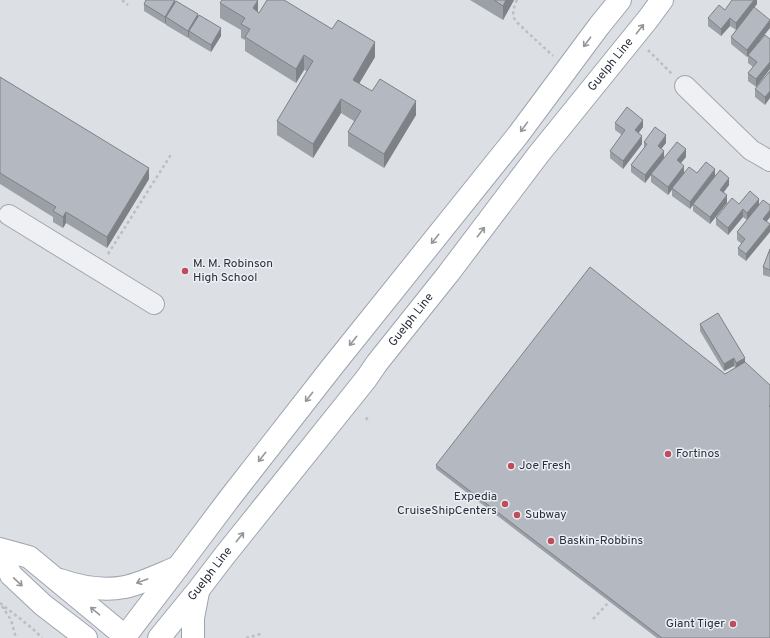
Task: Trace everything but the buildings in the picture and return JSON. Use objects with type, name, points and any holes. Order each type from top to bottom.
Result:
[{"type":"main road","points":[[0,549],[29,557],[126,637],[229,499],[332,367],[518,135],[620,0]]},
{"type":"main road","name":"Guelph Line","points":[[159,638],[357,390],[448,274],[538,155],[662,0]]},
{"type":"main road","points":[[547,95],[572,114]]},
{"type":"main road","points":[[0,553],[11,575],[43,605],[86,638]]},
{"type":"main road","points":[[55,578],[70,583],[99,588],[116,588],[126,587],[178,568]]},
{"type":"main road","points":[[193,638],[193,618],[199,589]]},
{"type":"main road","points":[[43,605],[58,630],[60,638]]},
{"type":"street","points":[[685,86],[751,150],[770,161]]},
{"type":"street","points":[[9,215],[154,304]]},
{"type":"path","points":[[122,0],[128,5]]},
{"type":"path","points":[[517,0],[513,14],[515,20],[553,57]]},
{"type":"path","points":[[648,50],[685,86]]},
{"type":"path","points":[[99,270],[172,153]]},
{"type":"path","points":[[366,420],[369,415]]},
{"type":"path","points":[[593,619],[614,596]]},
{"type":"path","points":[[0,603],[11,620],[16,638]]},
{"type":"path","points":[[0,603],[32,628],[42,638]]},
{"type":"path","points":[[246,638],[261,634]]},
{"type":"place","name":"M. M. Robinson High School","points":[[185,271]]},
{"type":"place","name":"Fortinos","points":[[668,454]]},
{"type":"place","name":"Joe Fresh","points":[[511,466]]},
{"type":"place","name":"Expedia CruiseShipCenters","points":[[505,504]]},
{"type":"place","name":"Subway","points":[[517,515]]},
{"type":"place","name":"Baskin-Robbins","points":[[551,541]]},
{"type":"place","name":"Giant Tiger","points":[[733,624]]}]
